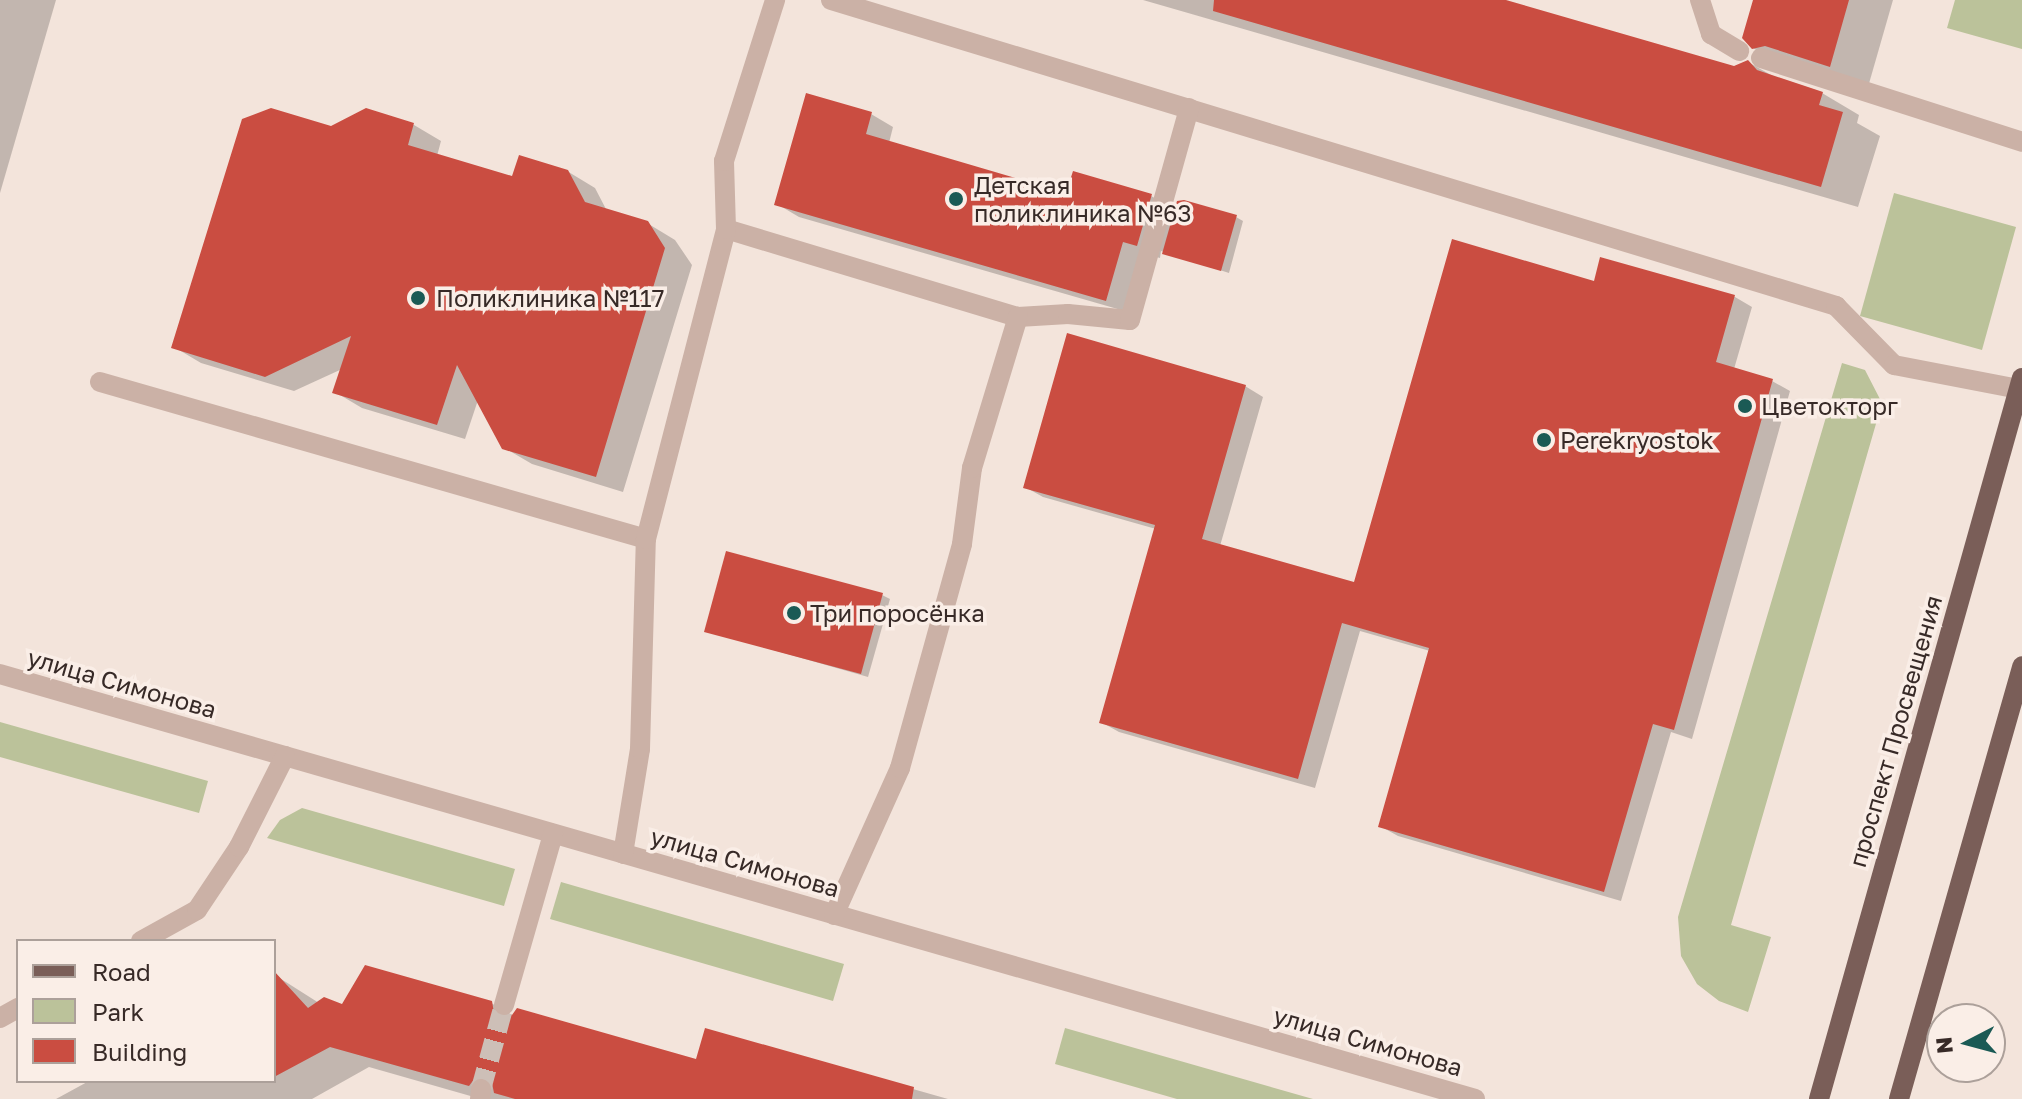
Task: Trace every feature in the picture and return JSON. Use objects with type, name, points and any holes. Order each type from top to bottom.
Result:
[{"type":"main road","name":"проспект Просвещения","points":[[1819,1099],[2020,384]]},
{"type":"main road","points":[[1899,1099],[2022,666]]},
{"type":"street","points":[[623,854],[640,749],[646,539],[726,229],[724,161],[775,0]]},
{"type":"street","points":[[831,0],[1836,306],[1894,365],[2020,384]]},
{"type":"street","points":[[1700,0],[1711,34],[1739,51]]},
{"type":"street","points":[[1761,58],[2022,142]]},
{"type":"street","points":[[726,229],[1018,317],[1068,314],[1130,320],[1189,108]]},
{"type":"street","points":[[834,915],[900,768],[962,544],[972,468],[1018,317]]},
{"type":"street","points":[[100,382],[646,539]]},
{"type":"street","name":"улица Симонова","points":[[0,674],[1475,1099]]},
{"type":"street","points":[[145,939],[197,910],[239,847],[285,756]]},
{"type":"street","points":[[504,1005],[553,834]]},
{"type":"green space","points":[[1955,0],[2022,0],[2022,49],[1947,28]]},
{"type":"green space","points":[[1894,193],[2016,227],[1982,350],[1860,316]]},
{"type":"green space","points":[[1842,363],[1865,370],[1882,403],[1731,925],[1771,937],[1748,1012],[1719,1001],[1697,984],[1681,956],[1678,917]]},
{"type":"green space","points":[[0,722],[208,781],[199,813],[0,757]]},
{"type":"green space","points":[[302,808],[515,869],[504,906],[267,838],[280,820]]},
{"type":"green space","points":[[561,882],[844,964],[833,1001],[550,919]]},
{"type":"green space","points":[[1065,1028],[1313,1099],[1177,1099],[1055,1064]]},
{"type":"building","points":[[1214,0],[1506,0],[1734,66],[1748,60],[1757,70],[1823,92],[1819,105],[1843,112],[1821,187],[1213,11]]},
{"type":"building","points":[[1753,0],[1849,0],[1830,67],[1765,46],[1752,49],[1742,38]]},
{"type":"building","name":"Детская поликлиника №63","points":[[806,93],[872,112],[866,134],[1066,193],[1073,171],[1152,194],[1137,246],[1123,242],[1106,301],[774,205]]},
{"type":"building","name":"Поликлиника №117","points":[[271,108],[331,126],[366,108],[414,123],[408,145],[512,176],[519,155],[568,170],[585,202],[648,221],[665,248],[596,477],[502,449],[457,365],[437,425],[332,393],[351,336],[265,377],[171,348],[242,119]]},
{"type":"building","points":[[1184,200],[1237,215],[1221,271],[1162,254],[1177,201]]},
{"type":"building","points":[[1452,239],[1594,281],[1600,257],[1735,295],[1716,362],[1773,379],[1674,730],[1653,724],[1604,892],[1378,827],[1429,648],[1342,623],[1298,779],[1099,723],[1155,525],[1023,488],[1067,333],[1246,385],[1202,539],[1354,582]]},
{"type":"building","name":"Три поросёнка","points":[[726,551],[883,593],[861,674],[704,632]]},
{"type":"building","points":[[365,965],[492,1001],[494,1013],[501,1018],[512,1015],[517,1008],[696,1059],[705,1028],[914,1087],[912,1099],[515,1099],[494,1093],[492,1083],[483,1076],[475,1078],[469,1086],[330,1047],[276,1076],[276,973],[308,1008],[324,997],[342,1004]]},
{"type":"tunnel","points":[[481,1089],[504,1005]]},
{"type":"place","name":"Детская поликлиника №63","points":[[956,199]]},
{"type":"place","name":"Поликлиника №117","points":[[418,298]]},
{"type":"place","name":"Цветокторг","points":[[1745,406]]},
{"type":"place","name":"Perekryostok","points":[[1544,440]]},
{"type":"place","name":"Три поросёнка","points":[[794,613]]}]
